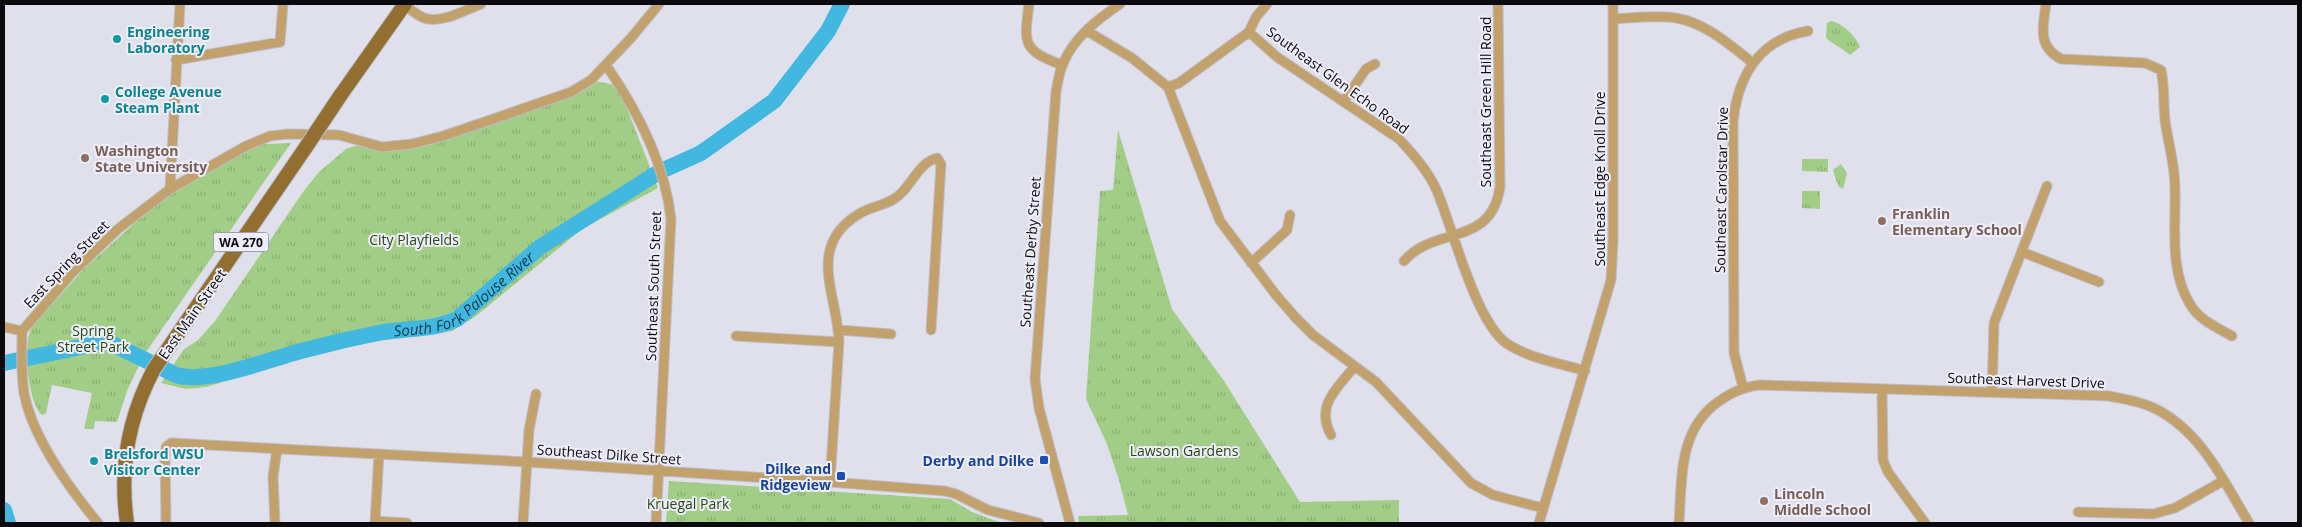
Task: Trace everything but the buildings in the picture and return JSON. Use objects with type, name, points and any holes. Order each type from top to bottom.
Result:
[{"type":"main road","name":"East Main Street","points":[[127,523],[123,487],[124,463],[130,428],[145,387],[154,369],[404,4]]},
{"type":"street","points":[[170,189],[180,4]]},
{"type":"street","points":[[176,60],[280,42],[283,4]]},
{"type":"street","points":[[404,4],[422,17],[431,20],[440,19],[481,4]]},
{"type":"street","name":"East Spring Street","points":[[22,331],[72,273],[118,229],[170,189],[260,139],[288,134],[338,135],[382,147],[412,144],[443,136],[571,92],[591,80],[659,4]]},
{"type":"street","points":[[1029,4],[1025,33],[1028,43],[1033,52],[1062,65]]},
{"type":"street","name":"Southeast Derby Street","points":[[1070,523],[1039,408],[1035,379],[1056,91],[1062,65],[1068,53],[1099,18],[1120,4]]},
{"type":"street","points":[[1168,87],[1179,83],[1249,32],[1256,17],[1267,4]]},
{"type":"street","name":"Southeast Green Hill Road","points":[[1404,261],[1412,251],[1481,224],[1490,215],[1498,202],[1500,187],[1498,4]]},
{"type":"street","name":"Southeast Edge Knoll Drive","points":[[1539,523],[1611,280],[1613,266],[1613,4]]},
{"type":"street","points":[[2046,4],[2043,34],[2045,45],[2051,54],[2061,59],[2145,63],[2161,70],[2164,83],[2167,133],[2173,163],[2176,262],[2181,284],[2185,295],[2197,314],[2232,336]]},
{"type":"street","points":[[1613,19],[1675,18],[1696,24],[1716,35],[1753,63]]},
{"type":"street","points":[[1087,31],[1132,58],[1168,87],[1220,221],[1251,263],[1296,318],[1313,335],[1376,382],[1471,483],[1493,494],[1543,508]]},
{"type":"street","name":"Southeast Carolstar Drive","points":[[1743,387],[1734,353],[1733,122],[1738,94],[1742,81],[1753,63],[1779,39],[1790,34],[1808,31]]},
{"type":"street","name":"Southeast Glen Echo Road","points":[[1249,32],[1277,57],[1399,139],[1412,153],[1426,171],[1436,191],[1480,307],[1491,326],[1504,342],[1520,351],[1585,370]]},
{"type":"street","points":[[1344,101],[1366,69],[1375,64]]},
{"type":"street","name":"Southeast South Street","points":[[606,65],[628,97],[652,151],[664,184],[670,219],[660,471],[656,523]]},
{"type":"street","points":[[830,482],[839,342],[839,330],[827,278],[827,261],[831,245],[838,231],[860,213],[893,200],[904,192],[923,166],[929,160],[936,158],[941,164],[931,330]]},
{"type":"street","points":[[1992,392],[1994,323],[2047,186]]},
{"type":"street","points":[[1251,263],[1287,230],[1290,215]]},
{"type":"street","points":[[2022,252],[2099,282]]},
{"type":"street","points":[[4,327],[22,331],[22,368],[27,404],[47,447],[75,495],[98,523]]},
{"type":"street","points":[[839,330],[891,334]]},
{"type":"street","points":[[736,336],[839,342]]},
{"type":"street","points":[[1332,435],[1325,418],[1326,407],[1329,399],[1354,367]]},
{"type":"street","name":"Southeast Harvest Drive","points":[[1743,387],[1760,385],[1882,391],[2109,396],[2153,407],[2179,423],[2199,442],[2249,523]]},
{"type":"street","points":[[1679,523],[1684,455],[1692,432],[1712,406],[1743,387]]},
{"type":"street","points":[[1882,391],[1883,460],[1888,472],[1925,523]]},
{"type":"street","points":[[523,523],[529,430],[536,394]]},
{"type":"street","name":"Southeast Dilke Street","points":[[166,523],[165,456],[166,447],[171,443],[527,462],[830,482],[944,492],[956,494],[995,512],[1039,523]]},
{"type":"street","points":[[275,523],[273,477],[276,448]]},
{"type":"street","points":[[379,454],[375,522],[407,523]]},
{"type":"street","points":[[2078,512],[2153,514],[2175,508],[2223,481]]},
{"type":"green space","points":[[1831,21],[1840,24],[1848,31],[1860,47],[1850,55],[1826,38],[1827,23]]},
{"type":"green space","name":"City Playfields","points":[[591,80],[614,85],[623,98],[658,188],[582,229],[476,316],[452,331],[370,342],[296,360],[206,387],[186,389],[161,383],[184,349],[198,340],[215,321],[303,192],[319,172],[346,149],[364,143],[382,147],[443,136]]},
{"type":"green space","name":"Lawson Gardens","points":[[1118,130],[1172,309],[1224,381],[1300,502],[1399,500],[1399,523],[1079,523],[1078,516],[1128,515],[1107,444],[1086,399],[1100,191],[1113,190]]},
{"type":"green space","name":"Spring Street Park","points":[[263,141],[265,144],[291,143],[144,355],[127,391],[117,422],[95,421],[94,429],[84,429],[92,393],[52,385],[46,413],[42,415],[33,398],[28,371],[28,344],[33,325],[83,270],[151,208],[180,188]]},
{"type":"green space","points":[[1802,159],[1828,159],[1828,172],[1802,171]]},
{"type":"green space","points":[[1841,164],[1847,173],[1843,189],[1838,186],[1833,170]]},
{"type":"green space","points":[[1802,191],[1820,191],[1820,209],[1802,208]]},
{"type":"green space","name":"Kruegal Park","points":[[669,481],[950,499],[972,512],[1002,523],[666,523]]},
{"type":"waterway","name":"South Fork Palouse River","points":[[4,363],[81,347],[104,340],[176,375],[189,377],[205,376],[222,374],[344,340],[383,332],[448,323],[457,319],[540,247],[659,172],[701,153],[774,101],[828,31],[842,4]]},
{"type":"waterway","name":"South Fork Palouse River","points":[[4,510],[8,523]]},
{"type":"place","name":"Engineering Laboratory","points":[[117,39]]},
{"type":"place","name":"College Avenue Steam Plant","points":[[105,99]]},
{"type":"place","name":"Washington State University","points":[[85,158]]},
{"type":"place","name":"Franklin Elementary School","points":[[1882,221]]},
{"type":"place","name":"Derby and Dilke","points":[[1044,460]]},
{"type":"place","name":"Brelsford WSU Visitor Center","points":[[94,461]]},
{"type":"place","name":"Dilke and Ridgeview","points":[[841,476]]},
{"type":"place","name":"Lincoln Middle School","points":[[1764,501]]}]
